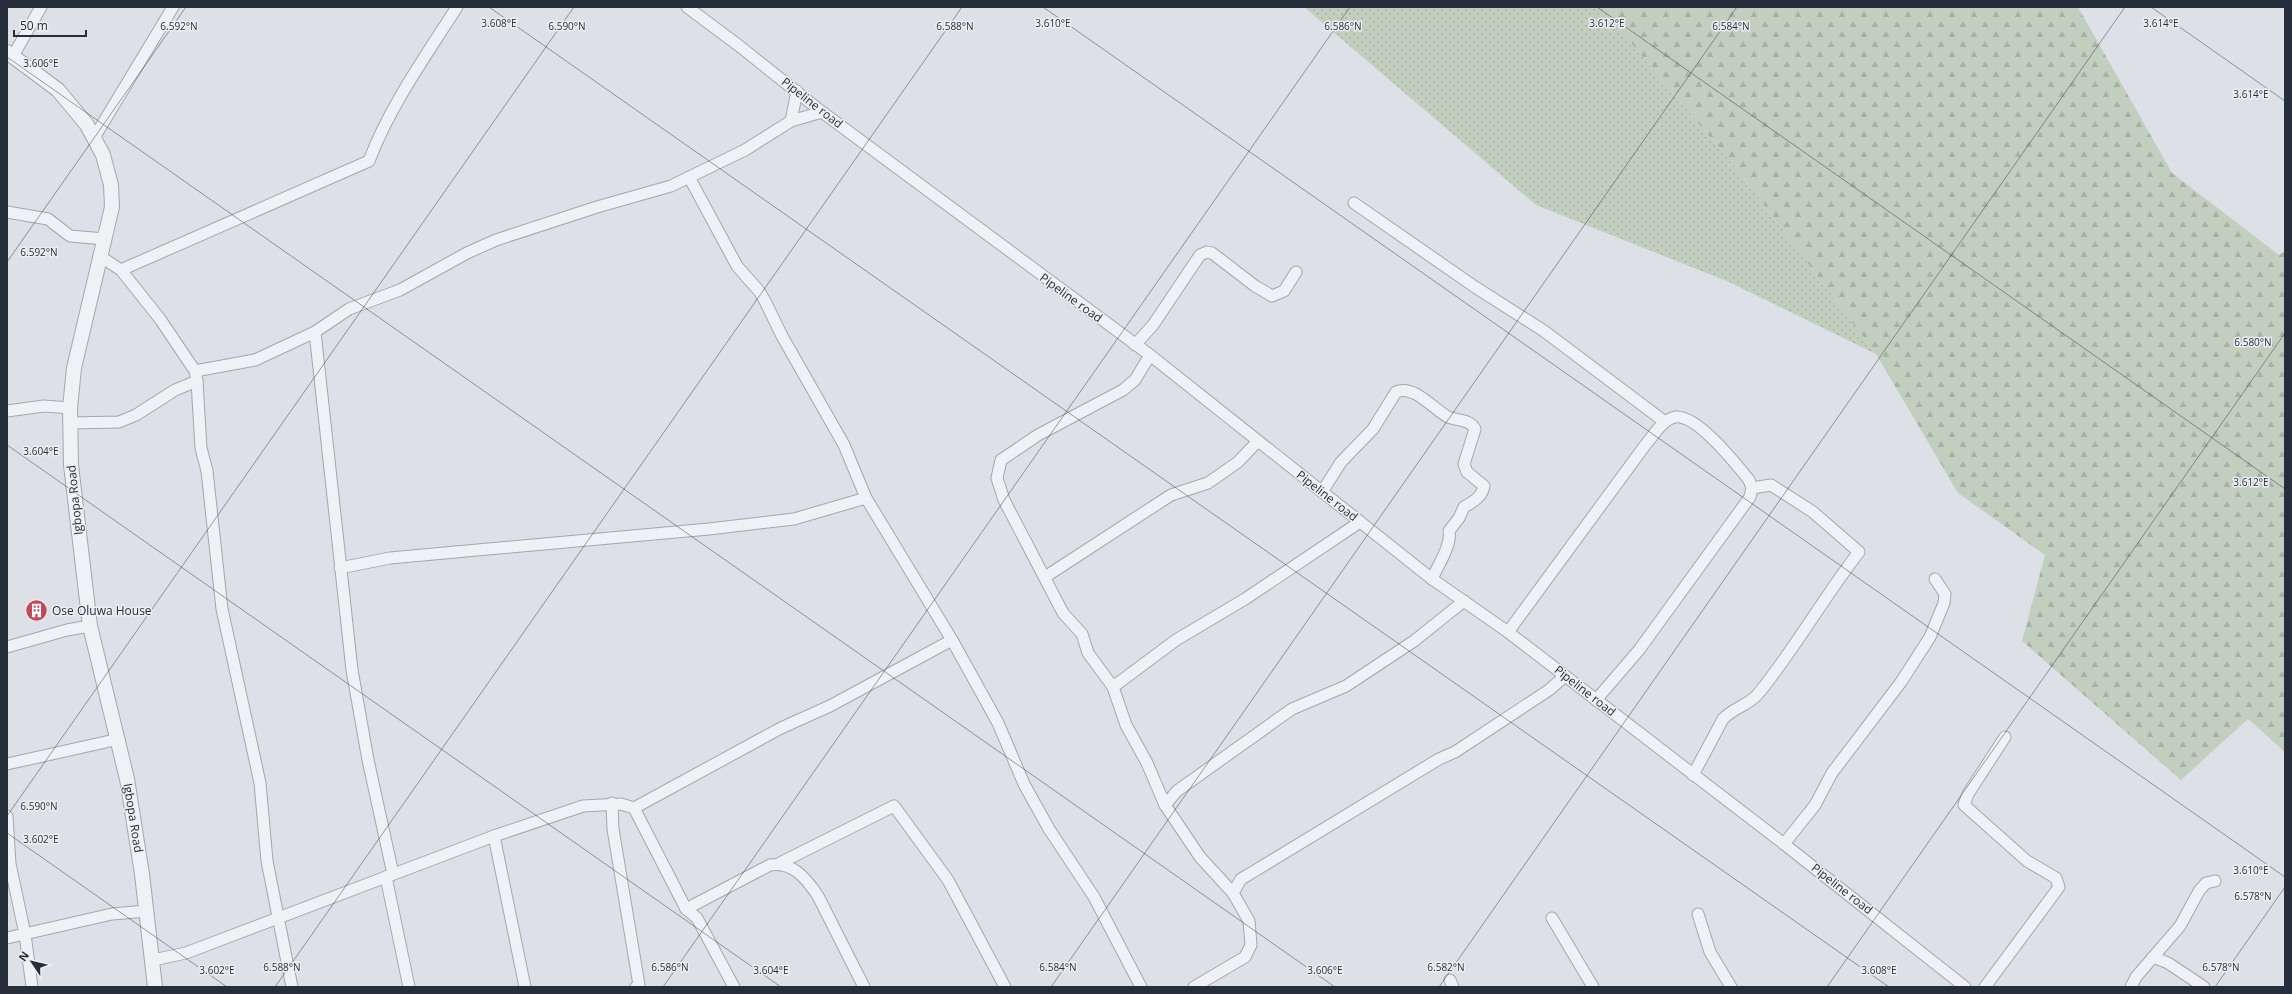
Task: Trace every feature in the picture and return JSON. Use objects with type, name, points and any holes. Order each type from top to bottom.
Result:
[{"type":"street","points":[[10,54],[41,7]]},
{"type":"street","points":[[94,138],[173,7]]},
{"type":"street","points":[[121,270],[369,161],[378,137],[398,99],[457,7]]},
{"type":"street","name":"Pipeline road","points":[[686,7],[797,91],[822,112],[1150,356],[1432,579],[1508,632],[1784,844],[1965,987]]},
{"type":"street","name":"Igbopa Road","points":[[10,54],[58,90],[87,125],[103,155],[111,185],[112,207],[74,368],[70,408],[71,466],[90,626],[119,739],[127,779],[147,911],[155,987]]},
{"type":"street","points":[[791,121],[797,91]]},
{"type":"street","points":[[70,423],[119,422],[136,415],[196,376],[255,360],[315,332],[349,309],[400,290],[467,253],[496,240],[597,207],[665,188],[745,150],[791,121],[822,112]]},
{"type":"street","points":[[689,177],[737,266],[745,278],[760,291],[782,336],[844,445],[866,498],[952,640],[998,723],[1024,784],[1052,834],[1094,897],[1141,987]]},
{"type":"street","points":[[1354,203],[1475,287],[1544,331],[1665,422]]},
{"type":"street","points":[[7,212],[48,219],[70,236],[105,239]]},
{"type":"street","points":[[1135,345],[1153,325],[1200,255],[1207,252],[1212,253],[1272,296],[1284,292],[1296,272]]},
{"type":"street","points":[[101,257],[121,270],[160,318],[196,376],[201,448],[207,471],[222,610],[260,783],[267,861],[280,919],[292,987]]},
{"type":"street","points":[[315,332],[352,670],[409,987]]},
{"type":"street","points":[[1150,356],[1135,380],[1123,390],[1038,435],[1001,460],[997,478],[1004,500],[1063,614],[1082,634],[1088,653],[1113,687],[1126,725],[1147,764],[1165,805],[1196,852],[1233,893],[1249,921],[1251,945],[1249,952],[1245,957],[1194,987]]},
{"type":"street","points":[[1322,492],[1341,462],[1373,429],[1396,392],[1402,390],[1412,392],[1447,416],[1469,422],[1475,430],[1464,464],[1467,472],[1484,486],[1484,490],[1475,501],[1464,507],[1459,518],[1449,531],[1451,538],[1449,546],[1432,579]]},
{"type":"street","points":[[7,411],[44,406],[70,408]]},
{"type":"street","points":[[1508,632],[1646,444],[1665,422],[1676,417],[1695,423],[1740,469],[1752,488],[1750,497],[1639,650],[1596,700]]},
{"type":"street","points":[[1045,577],[1171,495],[1208,483],[1238,462],[1258,441]]},
{"type":"street","points":[[1693,775],[1723,719],[1729,712],[1757,696],[1808,626],[1843,572],[1859,552],[1813,512],[1771,485],[1752,488]]},
{"type":"street","points":[[340,568],[390,558],[709,529],[744,523],[785,520],[866,498]]},
{"type":"street","points":[[1113,687],[1176,640],[1245,599],[1360,522]]},
{"type":"street","points":[[1784,844],[1815,804],[1832,773],[1901,682],[1930,637],[1944,603],[1945,594],[1935,579]]},
{"type":"street","points":[[1165,805],[1177,791],[1292,709],[1346,686],[1414,641],[1464,601]]},
{"type":"street","points":[[7,647],[67,630],[90,626]]},
{"type":"street","points":[[634,808],[781,728],[830,706],[952,640]]},
{"type":"street","points":[[1233,893],[1241,879],[1439,759],[1455,752],[1549,690],[1564,676]]},
{"type":"street","points":[[1985,987],[2058,887],[2056,878],[2027,861],[1964,805],[1968,794],[2006,737]]},
{"type":"street","points":[[7,764],[119,739]]},
{"type":"street","points":[[153,960],[186,954],[494,836],[583,806],[612,803],[627,804],[634,808],[686,909],[697,918],[734,987]]},
{"type":"street","points":[[612,803],[613,830],[639,985],[636,987]]},
{"type":"street","points":[[686,909],[770,865],[780,863],[894,806],[948,880],[1005,987]]},
{"type":"street","points":[[7,816],[11,871],[25,934],[32,987]]},
{"type":"street","points":[[494,836],[525,987]]},
{"type":"street","points":[[780,863],[799,873],[818,896],[864,987]]},
{"type":"street","points":[[2131,987],[2136,977],[2180,926],[2199,891],[2206,884],[2215,881]]},
{"type":"street","points":[[7,938],[112,914],[147,911]]},
{"type":"street","points":[[1698,914],[1710,952],[1731,987]]},
{"type":"street","points":[[1552,918],[1593,987]]},
{"type":"street","points":[[2153,957],[2168,963],[2204,987]]},
{"type":"green space","points":[[1304,7],[1601,7],[1740,173],[1876,354],[1729,282],[1536,205]]},
{"type":"green space","points":[[1601,7],[2078,7],[2172,173],[2279,255],[2285,251],[2285,752],[2248,719],[2181,780],[2022,641],[2045,555],[1958,493],[1876,354],[1740,173]]},
{"type":"place","name":"Ose Oluwa House","points":[[36,611]]}]
